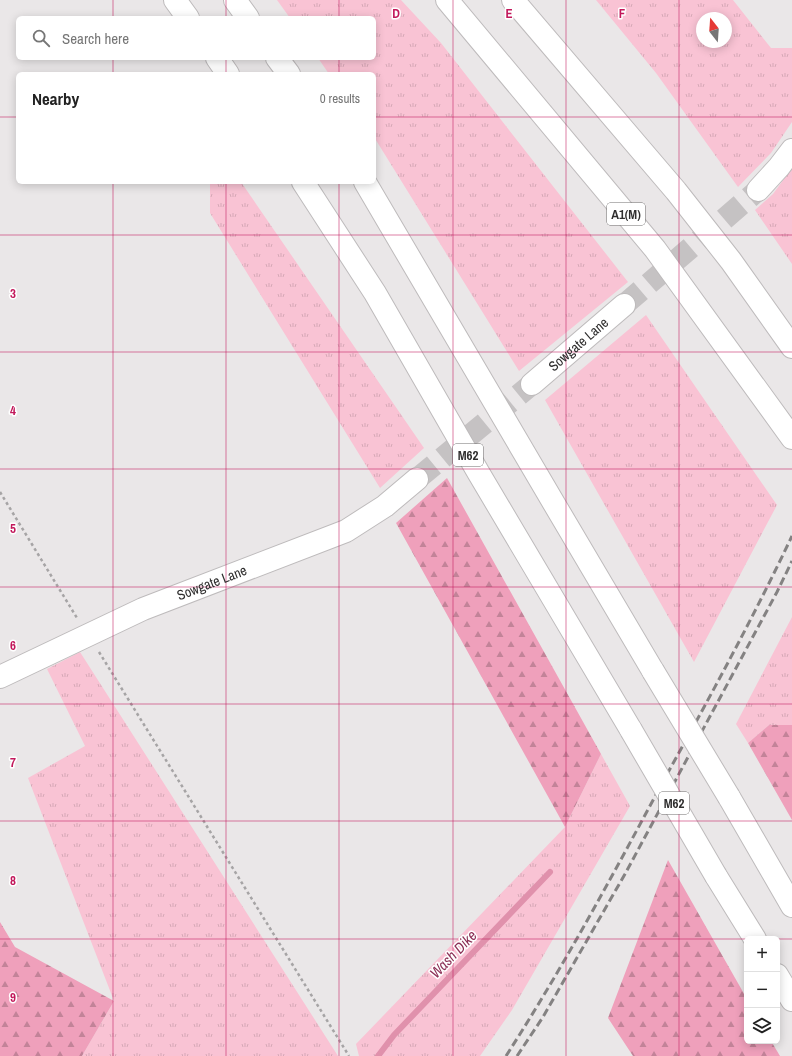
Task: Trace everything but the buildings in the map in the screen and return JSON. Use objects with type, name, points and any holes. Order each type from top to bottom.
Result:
[{"type":"main road","points":[[175,0],[187,16]]},
{"type":"main road","points":[[235,0],[247,16]]},
{"type":"main road","name":"A1(M)","points":[[447,0],[655,249],[792,438]]},
{"type":"main road","points":[[513,0],[676,191],[731,261],[792,347]]},
{"type":"main road","points":[[218,60],[227,72]]},
{"type":"main road","points":[[278,60],[288,72]]},
{"type":"main road","points":[[758,190],[792,150]]},
{"type":"main road","name":"M62","points":[[303,184],[375,293],[478,472],[716,876],[753,936]]},
{"type":"main road","points":[[366,184],[484,388],[524,451],[792,906]]},
{"type":"main road","name":"Sowgate Lane","points":[[532,384],[624,305]]},
{"type":"main road","name":"Sowgate Lane","points":[[0,676],[87,634],[212,582],[346,531],[385,506],[417,479]]},
{"type":"main road","points":[[780,980],[792,1000]]},
{"type":"path","points":[[0,492],[349,1056]]},
{"type":"green space","points":[[277,0],[401,0],[441,43],[628,282],[519,371],[376,140],[376,72],[328,72],[319,60],[376,60],[376,16],[289,16]]},
{"type":"green space","points":[[596,0],[733,0],[771,48],[792,48],[792,122],[771,153],[738,187],[656,73]]},
{"type":"green space","points":[[792,168],[792,264],[755,210],[773,194]]},
{"type":"green space","points":[[210,184],[242,184],[424,448],[380,488],[210,213]]},
{"type":"green space","points":[[646,315],[777,505],[694,662],[545,400]]},
{"type":"green space","points":[[447,478],[601,754],[565,827],[396,523]]},
{"type":"green space","points":[[792,617],[792,725],[769,725],[748,743],[736,724]]},
{"type":"green space","points":[[80,652],[338,1056],[82,1056],[114,1001],[28,778],[85,746],[47,669]]},
{"type":"green space","points":[[769,725],[792,725],[792,820],[748,743]]},
{"type":"green space","points":[[601,754],[630,806],[512,1010],[480,1056],[359,1056],[356,1044],[565,827]]},
{"type":"green space","points":[[668,860],[744,994],[744,1044],[773,1044],[780,1056],[633,1056],[608,1018]]},
{"type":"green space","points":[[0,922],[15,947],[114,1001],[82,1056],[0,1056]]},
{"type":"waterway","name":"Wash Dike","points":[[378,1056],[394,1035],[550,872]]},
{"type":"tunnel","points":[[624,305],[758,190]]},
{"type":"tunnel","points":[[417,479],[532,384]]},
{"type":"railway","points":[[506,1056],[569,953],[608,883],[731,657],[792,536]]},
{"type":"railway","points":[[517,1056],[543,1017],[625,874],[777,592],[792,561]]}]
